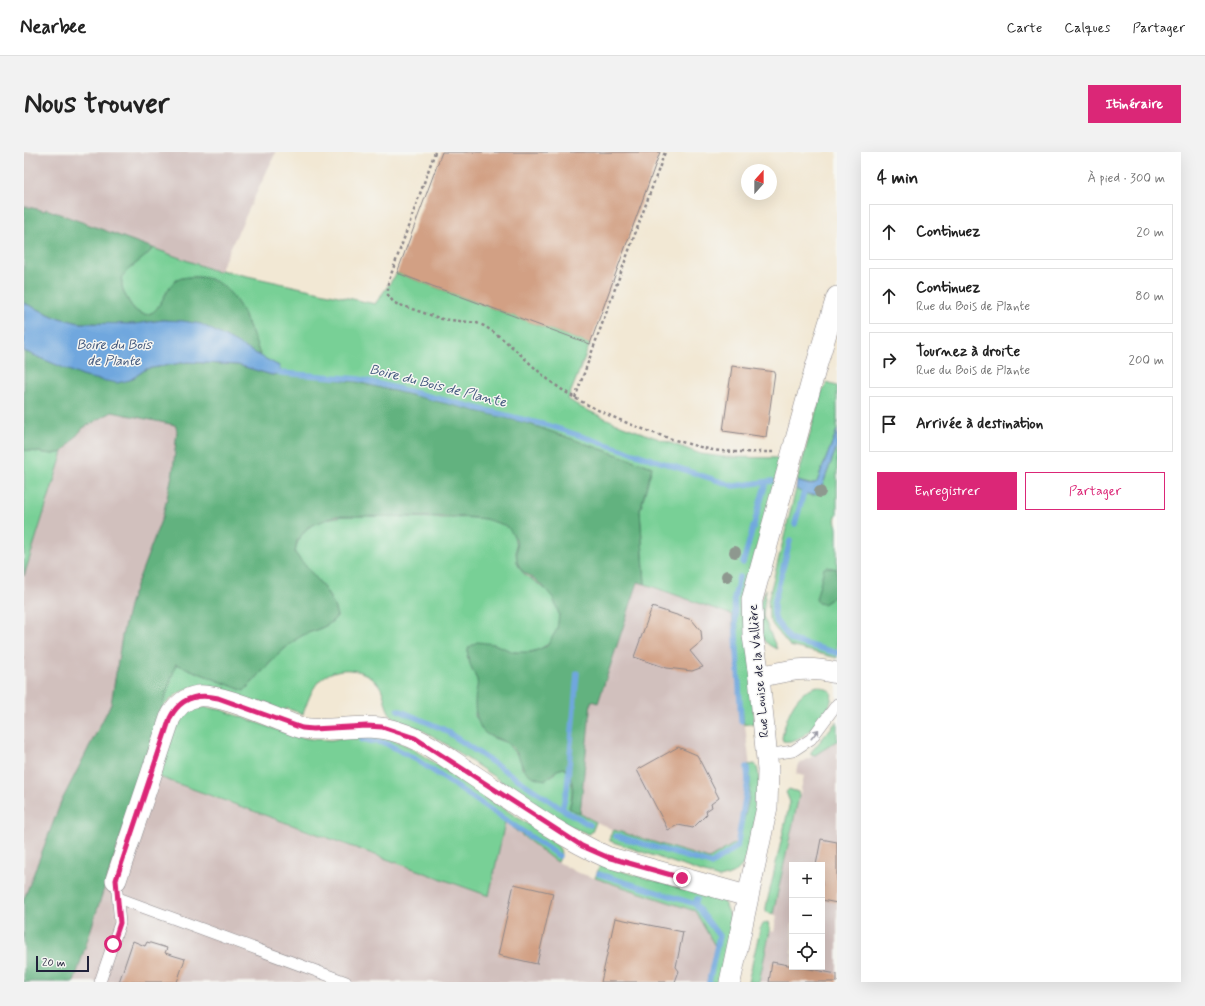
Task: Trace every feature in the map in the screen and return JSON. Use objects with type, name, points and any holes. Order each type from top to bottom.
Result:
[{"type":"street","name":"Rue Louise de la Vallière","points":[[730,982],[767,807],[769,783],[759,677],[753,636],[752,600],[792,452],[837,297]]},
{"type":"street","points":[[759,677],[801,668],[816,668],[837,673]]},
{"type":"street","points":[[117,889],[170,718],[179,705],[187,700],[196,696],[206,696],[302,728],[313,729],[367,726],[398,732],[430,746],[558,832],[594,852],[607,857],[747,896]]},
{"type":"lane","points":[[766,754],[793,751],[811,739],[837,704]]},
{"type":"lane","points":[[100,982],[120,923],[117,889],[346,982]]},
{"type":"path","points":[[435,152],[390,275],[387,290],[388,295],[394,303],[433,316],[484,326],[554,385],[575,398],[622,421],[689,444],[714,450],[742,452],[792,452]]},
{"type":"path","points":[[575,398],[665,152]]},
{"type":"shaded area","points":[[24,152],[276,152],[219,272],[47,209],[45,211],[24,206]]},
{"type":"shaded area","points":[[112,412],[176,425],[177,430],[173,471],[163,515],[150,551],[117,675],[111,704],[61,802],[24,899],[24,576],[63,452],[83,428]]},
{"type":"shaded area","points":[[638,582],[732,615],[751,776],[750,790],[747,809],[737,842],[709,859],[609,828],[580,814],[591,701],[598,702]]},
{"type":"shaded area","points":[[837,741],[837,982],[759,982],[770,931],[774,932],[777,916],[773,914],[804,776],[796,774],[798,765]]},
{"type":"shaded area","points":[[141,771],[488,896],[505,822],[551,858],[576,872],[695,911],[715,946],[707,982],[74,982]]},
{"type":"green space","points":[[24,206],[45,211],[46,209],[153,248],[146,256],[126,272],[123,277],[122,284],[124,293],[133,307],[141,314],[149,314],[153,312],[173,283],[181,278],[196,277],[210,279],[221,285],[231,294],[239,305],[246,318],[261,357],[201,324],[163,320],[135,324],[79,323],[55,317],[24,303]]},
{"type":"green space","points":[[153,248],[218,272],[220,270],[375,304],[397,273],[590,344],[568,399],[582,408],[623,426],[701,454],[723,457],[782,458],[750,575],[754,723],[744,725],[732,615],[645,584],[640,510],[652,467],[526,423],[356,382],[281,373],[279,366],[261,357],[246,318],[231,294],[221,285],[210,279],[193,277],[178,280],[173,283],[153,312],[149,314],[141,314],[133,307],[124,293],[122,284],[123,277],[126,272],[146,256]]},
{"type":"green space","points":[[24,351],[85,377],[130,380],[146,369],[187,362],[238,365],[272,375],[281,373],[356,382],[526,423],[652,467],[640,510],[645,584],[638,582],[598,703],[591,701],[580,814],[569,808],[573,792],[572,782],[568,772],[564,768],[557,770],[546,780],[536,778],[529,774],[522,765],[517,754],[507,743],[489,736],[483,731],[476,715],[475,702],[477,682],[469,661],[468,648],[477,642],[494,644],[514,652],[532,652],[547,646],[557,629],[559,614],[553,598],[543,586],[521,570],[517,562],[516,539],[507,526],[485,519],[466,517],[335,516],[308,527],[297,541],[295,553],[325,590],[337,616],[333,621],[324,627],[303,635],[290,644],[276,656],[244,691],[176,664],[74,982],[24,982],[24,899],[61,802],[111,704],[122,636],[130,602],[163,515],[173,471],[177,430],[175,425],[112,412],[83,428],[63,452],[53,454],[24,450]]},
{"type":"green space","points":[[827,383],[837,386],[837,430],[817,482],[814,485],[797,481],[822,390]]},
{"type":"green space","points":[[837,446],[837,514],[835,520],[837,528],[837,569],[827,567],[823,604],[837,595],[837,658],[790,646],[769,619],[768,601],[796,489],[812,496],[820,492]]},
{"type":"green space","points":[[24,450],[53,454],[63,452],[24,576]]},
{"type":"green space","points":[[366,515],[485,519],[501,523],[511,531],[514,536],[520,569],[523,573],[551,594],[558,610],[559,621],[557,631],[552,639],[546,646],[537,650],[514,652],[494,644],[467,656],[478,682],[475,716],[491,737],[507,743],[521,760],[522,769],[552,776],[557,770],[564,768],[570,776],[572,786],[569,808],[596,822],[592,832],[589,834],[566,825],[438,739],[392,716],[389,713],[379,685],[366,674],[358,671],[342,670],[334,672],[319,681],[314,688],[303,714],[286,708],[285,713],[196,686],[176,695],[160,711],[176,664],[244,691],[277,656],[298,638],[324,627],[333,621],[337,616],[330,598],[320,583],[295,553],[298,541],[304,532],[312,525],[321,521],[343,516]]},
{"type":"green space","points":[[827,567],[837,569],[837,595],[823,604],[818,603],[816,599],[824,568]]},
{"type":"green space","points":[[766,589],[763,616],[777,649],[768,644],[759,633],[755,618],[756,611]]},
{"type":"green space","points":[[818,686],[831,691],[829,707],[816,725],[808,732],[791,741],[783,741],[782,738],[786,722],[793,706],[803,693]]},
{"type":"green space","points":[[205,707],[222,710],[294,736],[311,739],[331,740],[354,736],[385,736],[410,747],[552,840],[561,852],[560,858],[558,862],[551,858],[505,822],[489,896],[159,777],[171,737],[178,722],[187,712]]},
{"type":"green space","points":[[837,721],[837,741],[815,755],[811,754],[811,752]]},
{"type":"green space","points":[[755,764],[758,771],[759,782],[753,830],[743,864],[732,874],[719,878],[610,841],[610,836],[614,830],[709,859],[737,842],[748,804],[750,775],[748,765]]},
{"type":"green space","points":[[789,789],[798,792],[799,796],[773,914],[766,912],[766,907],[790,802],[786,792]]},
{"type":"green space","points":[[600,865],[722,900],[728,909],[731,929],[728,951],[720,982],[707,982],[715,946],[695,911],[595,878]]},
{"type":"green space","points":[[768,922],[770,931],[759,982],[748,982],[760,929],[764,923]]},
{"type":"water","name":"Boire du Bois de Plante","points":[[24,303],[55,317],[79,323],[135,324],[163,320],[201,324],[279,366],[281,373],[272,375],[238,365],[187,362],[146,369],[130,380],[117,383],[85,377],[24,351]]},
{"type":"water","points":[[837,430],[837,446],[820,492],[811,495],[796,489],[797,481],[810,485],[817,482]]},
{"type":"building","points":[[442,152],[660,152],[590,344],[397,273]]},
{"type":"building","points":[[732,366],[775,372],[766,437],[723,431]]},
{"type":"building","points":[[652,607],[692,620],[701,631],[702,641],[690,651],[703,667],[692,671],[667,668],[634,657]]},
{"type":"building","points":[[678,747],[697,755],[719,798],[711,804],[712,807],[706,811],[707,814],[693,828],[678,825],[668,830],[637,770]]},
{"type":"building","points":[[821,839],[837,842],[837,903],[825,901],[825,862],[817,862]]},
{"type":"building","points":[[514,884],[553,893],[537,964],[498,955]]},
{"type":"building","points":[[615,918],[683,932],[676,967],[679,971],[675,982],[601,982]]},
{"type":"building","points":[[133,941],[145,946],[147,942],[167,948],[165,953],[185,959],[177,982],[119,982]]},
{"type":"building","points":[[772,962],[789,965],[789,970],[815,970],[837,974],[837,982],[769,982]]},
{"type":"waterway","name":"Boire du Bois de Plante","points":[[275,371],[281,373],[359,379],[550,426],[734,486],[772,481]]},
{"type":"waterway","points":[[743,563],[766,482]]},
{"type":"waterway","points":[[795,524],[805,488]]},
{"type":"waterway","points":[[790,541],[774,603],[774,614],[776,621],[791,640],[837,653]]},
{"type":"waterway","points":[[739,577],[734,599],[741,721]]},
{"type":"waterway","points":[[562,809],[567,789],[577,673]]},
{"type":"waterway","points":[[398,710],[443,729],[562,809],[590,825]]},
{"type":"waterway","points":[[362,740],[385,743],[414,758],[559,856]]},
{"type":"waterway","points":[[616,836],[711,864],[737,847],[748,781],[747,767]]},
{"type":"waterway","points":[[599,874],[695,904],[697,899]]},
{"type":"waterway","points":[[695,904],[719,936],[709,982]]},
{"type":"route","points":[[113,944],[120,923],[116,880],[170,718],[179,705],[196,696],[218,698],[302,728],[313,729],[348,726],[382,727],[415,738],[430,746],[558,832],[582,846],[607,857],[682,878]]}]
